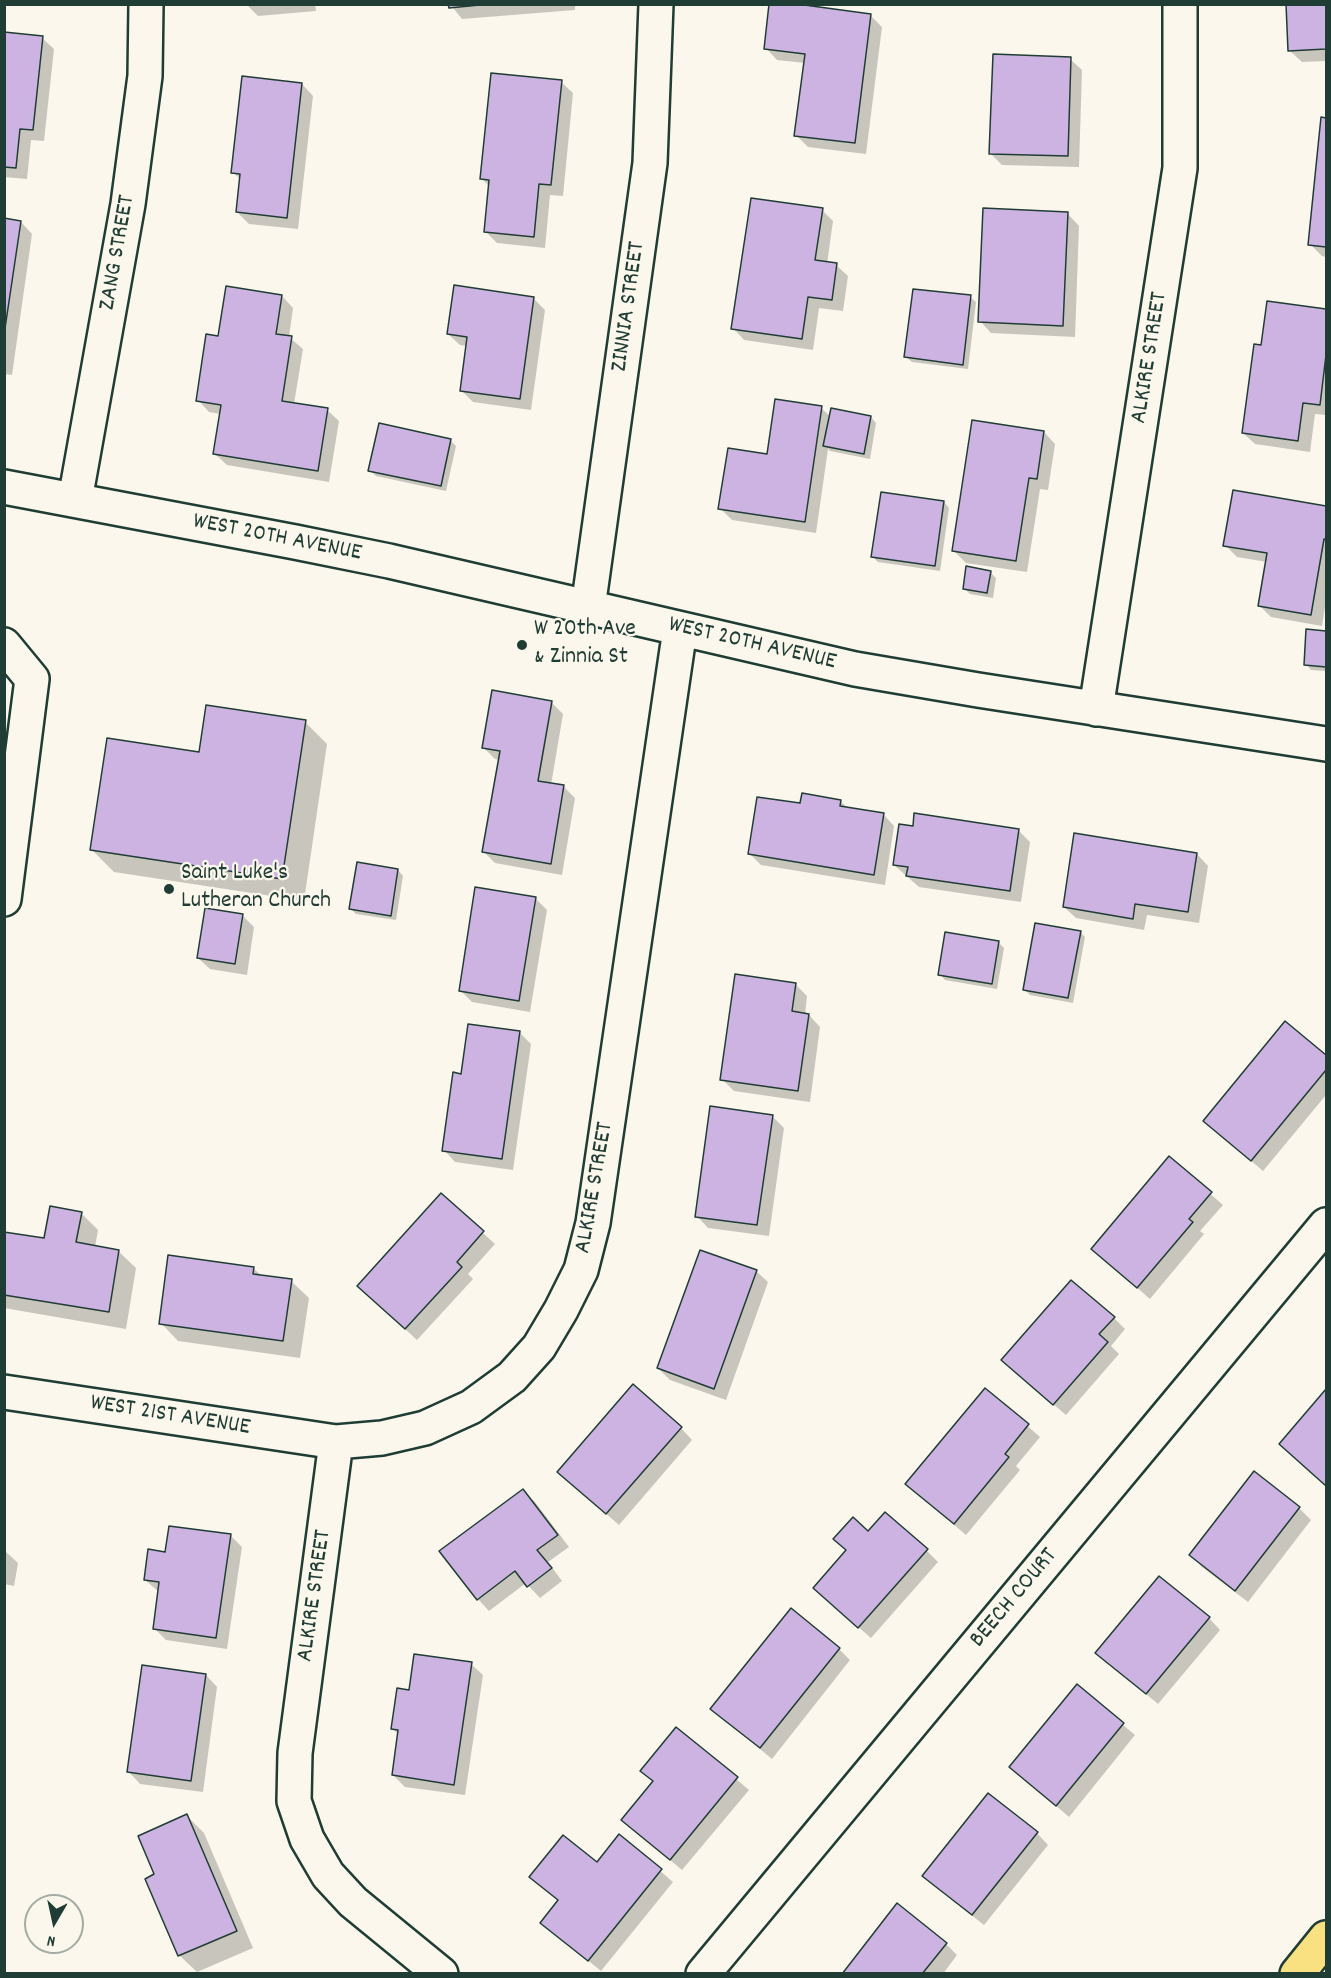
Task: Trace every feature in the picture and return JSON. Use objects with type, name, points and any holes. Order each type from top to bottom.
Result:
[{"type":"highway","points":[[1297,1974],[1326,1938]]},
{"type":"street","name":"ZANG STREET","points":[[75,500],[128,204],[145,76],[146,4]]},
{"type":"street","name":"ZINNIA STREET","points":[[588,608],[650,163],[656,4]]},
{"type":"street","name":"ALKIRE STREET","points":[[1096,709],[1180,168],[1180,4]]},
{"type":"street","name":"WEST 20TH AVENUE","points":[[4,487],[389,561],[855,669],[1326,744]]},
{"type":"street","name":"ALKIRE STREET","points":[[441,1974],[353,1902],[328,1875],[307,1839],[294,1801],[295,1753],[336,1442],[382,1438],[425,1428],[471,1407],[512,1377],[539,1347],[581,1270],[593,1223],[680,629]]},
{"type":"street","points":[[4,645],[32,679],[4,899]]},
{"type":"street","name":"BEECH COURT","points":[[703,1974],[1326,1225]]},
{"type":"street","name":"WEST 21ST AVENUE","points":[[4,1392],[336,1442]]},
{"type":"building","points":[[448,4],[490,4],[449,8]]},
{"type":"building","points":[[769,4],[797,4],[871,14],[855,143],[794,136],[805,54],[764,49]]},
{"type":"building","points":[[1286,4],[1326,4],[1326,49],[1288,51]]},
{"type":"building","points":[[4,32],[43,36],[33,130],[20,129],[16,168],[4,167]]},
{"type":"building","points":[[993,54],[1071,57],[1068,156],[989,154]]},
{"type":"building","points":[[491,73],[562,80],[551,185],[539,184],[534,237],[484,232],[489,180],[480,179]]},
{"type":"building","points":[[242,76],[302,83],[287,218],[236,212],[240,174],[231,173]]},
{"type":"building","points":[[1321,117],[1326,118],[1326,247],[1308,245]]},
{"type":"building","points":[[751,198],[823,208],[815,260],[837,263],[832,300],[808,297],[802,339],[731,329]]},
{"type":"building","points":[[983,208],[1068,212],[1063,326],[978,322]]},
{"type":"building","points":[[4,218],[21,221],[4,335]]},
{"type":"building","points":[[454,285],[534,297],[520,399],[460,391],[467,337],[447,334]]},
{"type":"building","points":[[226,286],[282,295],[276,334],[292,336],[282,401],[328,408],[318,471],[213,454],[221,405],[196,401],[206,334],[218,336]]},
{"type":"building","points":[[913,289],[971,295],[963,365],[904,357]]},
{"type":"building","points":[[1267,301],[1326,309],[1326,355],[1320,405],[1303,403],[1298,441],[1242,433],[1254,344],[1261,345]]},
{"type":"building","points":[[775,399],[822,406],[805,522],[718,509],[728,448],[767,454]]},
{"type":"building","points":[[831,408],[871,416],[864,454],[823,446]]},
{"type":"building","points":[[972,420],[1044,431],[1037,479],[1029,478],[1016,561],[952,551]]},
{"type":"building","points":[[379,423],[451,439],[441,486],[368,471]]},
{"type":"building","points":[[1233,490],[1326,506],[1326,540],[1324,539],[1311,615],[1258,606],[1267,553],[1223,546]]},
{"type":"building","points":[[881,492],[944,501],[935,566],[871,557]]},
{"type":"building","points":[[966,566],[991,571],[987,593],[963,589]]},
{"type":"building","points":[[1306,629],[1326,631],[1326,667],[1304,665]]},
{"type":"building","points":[[492,690],[552,701],[538,781],[564,785],[551,864],[482,852],[500,751],[482,748]]},
{"type":"building","points":[[206,705],[306,720],[282,879],[90,850],[107,738],[199,752]]},
{"type":"building","points":[[802,793],[841,800],[840,806],[884,813],[874,875],[748,854],[757,797],[800,803]]},
{"type":"building","points":[[914,813],[1019,829],[1010,891],[906,876],[908,867],[893,865],[899,824],[913,826]]},
{"type":"building","points":[[1074,833],[1197,853],[1188,912],[1135,904],[1133,919],[1063,907]]},
{"type":"building","points":[[357,862],[398,869],[391,916],[349,909]]},
{"type":"building","points":[[475,887],[536,897],[519,1001],[459,991]]},
{"type":"building","points":[[205,908],[243,914],[235,964],[197,958]]},
{"type":"building","points":[[1035,923],[1081,931],[1068,998],[1023,990]]},
{"type":"building","points":[[945,932],[999,941],[992,984],[938,975]]},
{"type":"building","points":[[735,974],[796,983],[792,1011],[809,1014],[798,1091],[720,1080]]},
{"type":"building","points":[[1285,1021],[1326,1055],[1326,1070],[1251,1161],[1203,1121]]},
{"type":"building","points":[[468,1024],[520,1031],[502,1159],[442,1151],[453,1072],[461,1074]]},
{"type":"building","points":[[710,1106],[773,1115],[757,1225],[695,1217]]},
{"type":"building","points":[[1169,1156],[1212,1192],[1189,1219],[1193,1222],[1137,1288],[1091,1249]]},
{"type":"building","points":[[441,1193],[484,1231],[457,1262],[462,1267],[405,1329],[357,1286]]},
{"type":"building","points":[[50,1206],[82,1212],[76,1242],[119,1250],[109,1312],[4,1295],[4,1232],[44,1238]]},
{"type":"building","points":[[700,1250],[757,1270],[714,1389],[657,1368]]},
{"type":"building","points":[[168,1255],[254,1267],[253,1274],[292,1279],[283,1341],[159,1324]]},
{"type":"building","points":[[1071,1280],[1115,1317],[1099,1334],[1108,1342],[1053,1405],[1001,1360]]},
{"type":"building","points":[[633,1384],[682,1427],[606,1514],[557,1472]]},
{"type":"building","points":[[985,1388],[1029,1424],[1005,1454],[1009,1457],[954,1524],[905,1484]]},
{"type":"building","points":[[1326,1389],[1326,1486],[1279,1444]]},
{"type":"building","points":[[1254,1471],[1300,1507],[1235,1591],[1189,1555]]},
{"type":"building","points":[[523,1489],[558,1535],[537,1550],[552,1568],[527,1587],[515,1571],[477,1600],[439,1551]]},
{"type":"building","points":[[885,1512],[928,1549],[858,1628],[813,1588],[846,1550],[833,1539],[853,1517],[868,1531]]},
{"type":"building","points":[[169,1526],[231,1534],[216,1638],[153,1629],[159,1582],[144,1580],[148,1549],[165,1552]]},
{"type":"building","points":[[1159,1576],[1210,1617],[1146,1694],[1095,1653]]},
{"type":"building","points":[[791,1608],[840,1648],[760,1748],[710,1709]]},
{"type":"building","points":[[414,1654],[472,1662],[454,1785],[392,1775],[398,1730],[391,1729],[397,1688],[409,1690]]},
{"type":"building","points":[[142,1665],[206,1674],[191,1781],[127,1772]]},
{"type":"building","points":[[1077,1684],[1124,1723],[1056,1806],[1009,1767]]},
{"type":"building","points":[[676,1727],[738,1777],[670,1860],[621,1820],[653,1781],[640,1771]]},
{"type":"building","points":[[988,1793],[1038,1832],[972,1915],[922,1876]]},
{"type":"building","points":[[187,1814],[237,1931],[178,1956],[145,1879],[154,1874],[138,1836]]},
{"type":"building","points":[[619,1834],[662,1869],[588,1961],[540,1923],[558,1900],[529,1877],[563,1835],[597,1862]]},
{"type":"building","points":[[897,1903],[947,1943],[922,1974],[842,1974]]},
{"type":"place","name":"W 20th Ave & Zinnia St","points":[[522,645]]},
{"type":"place","name":"Saint Luke's Lutheran Church","points":[[169,889]]}]
